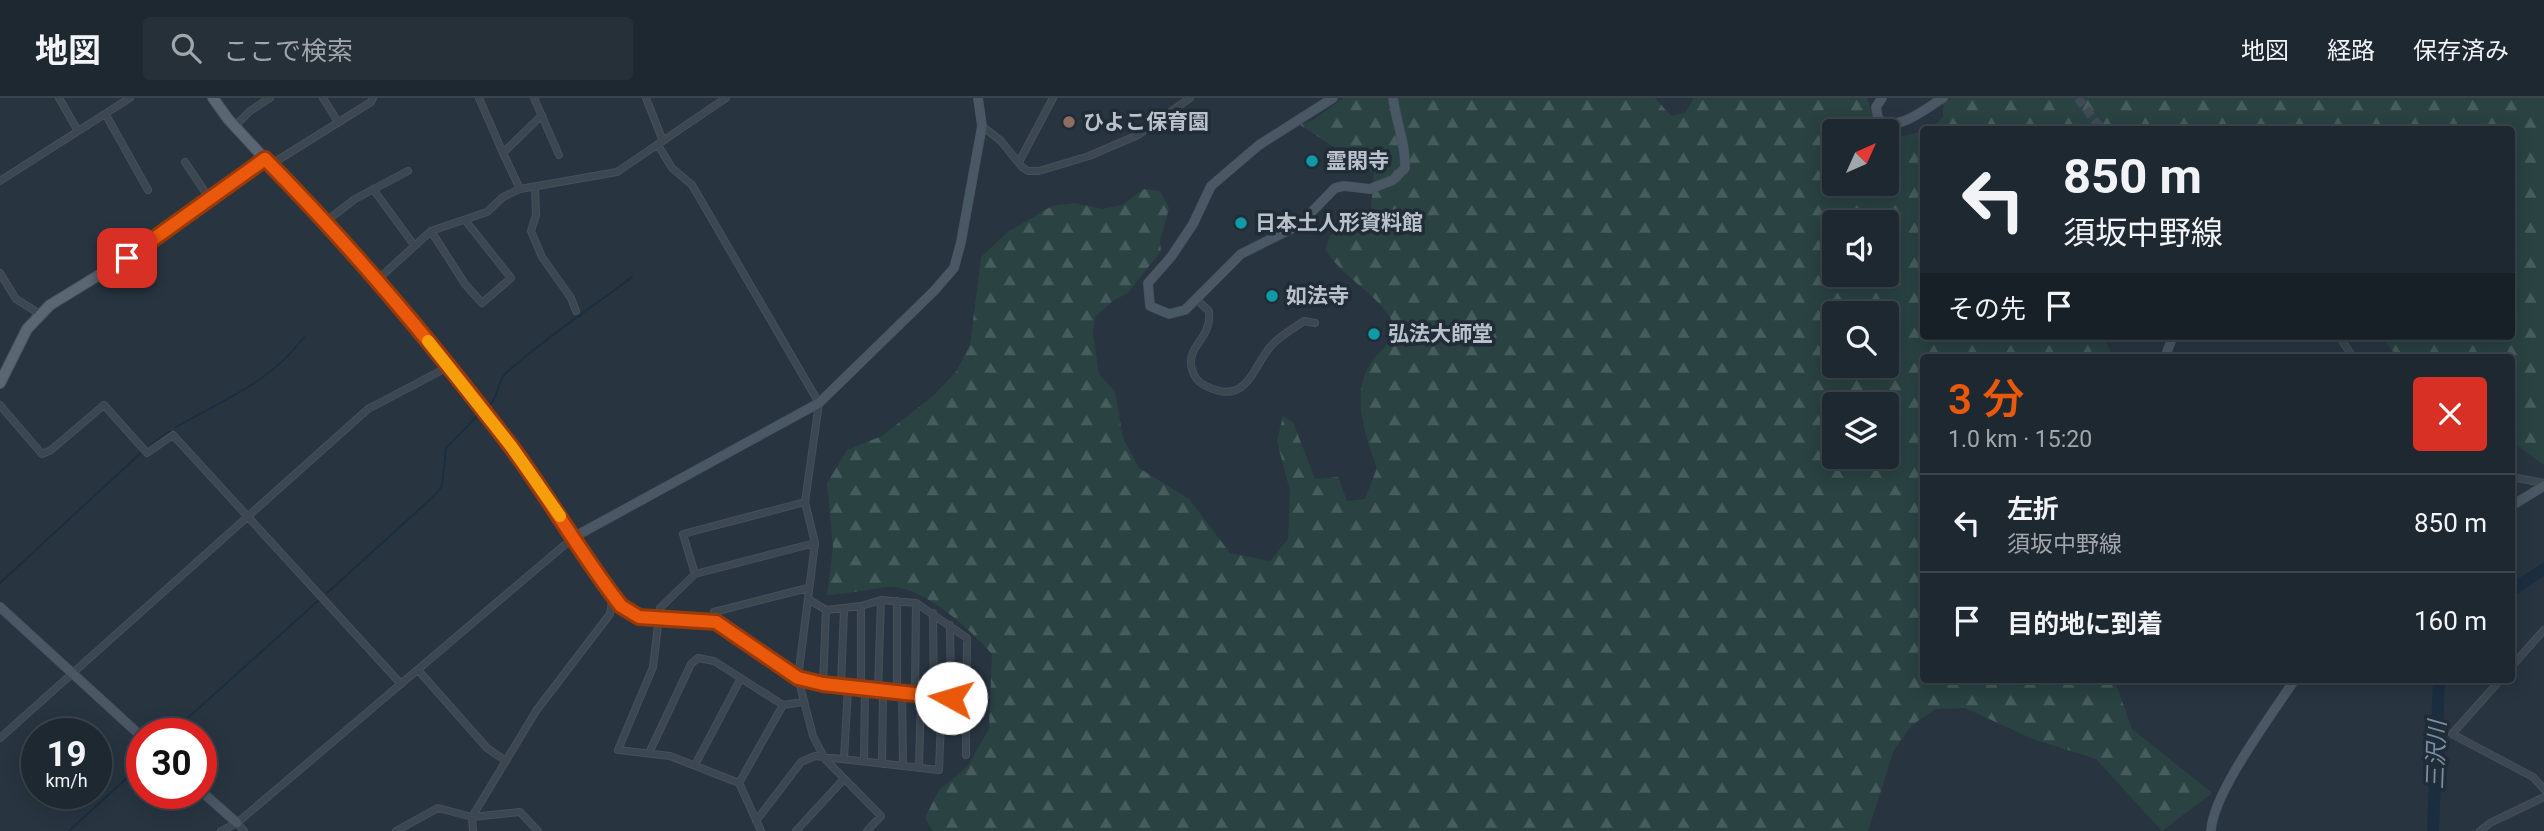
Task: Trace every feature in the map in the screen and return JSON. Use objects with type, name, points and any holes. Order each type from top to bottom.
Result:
[{"type":"main road","points":[[0,383],[27,329],[55,301],[127,258],[209,198],[267,162],[234,127],[213,98]]},
{"type":"street","points":[[59,98],[78,131]]},
{"type":"street","points":[[0,181],[130,98]]},
{"type":"street","points":[[234,127],[250,111],[270,98]]},
{"type":"street","points":[[323,98],[338,122]]},
{"type":"street","points":[[373,98],[338,122],[267,162],[325,222],[376,281],[511,446],[621,606],[639,617],[716,622],[798,678],[823,684],[966,700]]},
{"type":"street","points":[[479,98],[520,189]]},
{"type":"street","points":[[534,98],[559,156]]},
{"type":"street","points":[[646,98],[672,169],[692,185],[700,196],[819,403],[805,502],[815,543],[807,588],[798,678],[813,736],[825,759],[881,816],[867,831]]},
{"type":"street","points":[[376,281],[431,231],[487,212],[503,197],[520,189],[617,172],[726,98]]},
{"type":"street","points":[[221,831],[237,823],[574,537],[819,403],[954,268],[982,126],[978,98]]},
{"type":"street","points":[[1019,162],[1053,98]]},
{"type":"street","points":[[982,126],[1001,141],[1028,171],[1039,171],[1089,156],[1138,135],[1190,98]]},
{"type":"street","points":[[1333,98],[1259,145],[1211,186],[1193,224],[1171,257],[1148,284],[1150,306],[1169,314],[1185,310],[1241,254],[1299,225],[1335,188],[1344,186],[1370,189],[1393,180],[1405,168],[1405,149],[1395,119],[1393,98]]},
{"type":"street","points":[[1882,98],[1876,112],[1884,124],[1892,125],[1910,119],[1943,98]]},
{"type":"street","points":[[106,115],[148,190]]},
{"type":"street","points":[[503,153],[542,116]]},
{"type":"street","points":[[185,162],[209,198]]},
{"type":"street","points":[[325,222],[373,189],[408,172]]},
{"type":"street","points":[[535,188],[536,215],[531,231],[542,257],[571,298],[576,312]]},
{"type":"street","points":[[373,189],[414,245]]},
{"type":"street","points":[[431,231],[465,284],[482,303],[511,278],[466,220]]},
{"type":"street","points":[[0,273],[16,299],[40,314]]},
{"type":"street","points":[[1196,299],[1209,311],[1210,326],[1191,354],[1193,375],[1199,383],[1220,392],[1245,385],[1270,347],[1304,321],[1315,323]]},
{"type":"street","points":[[0,738],[368,409],[448,367]]},
{"type":"street","points":[[0,405],[42,454],[51,450],[104,405],[147,453],[173,435],[401,684]]},
{"type":"street","points":[[2515,478],[2544,484]]},
{"type":"street","points":[[2515,503],[2544,484]]},
{"type":"street","points":[[695,573],[683,534],[805,502]]},
{"type":"street","points":[[761,831],[747,795],[739,783],[696,763],[649,753],[618,750],[653,667],[660,608],[695,573],[815,543]]},
{"type":"street","points":[[716,622],[714,612],[807,588]]},
{"type":"street","points":[[472,831],[472,817],[536,711],[610,614],[613,596]]},
{"type":"street","points":[[808,599],[825,610],[861,606],[881,600],[916,603],[967,638],[966,755]]},
{"type":"street","points":[[881,600],[883,764]]},
{"type":"street","points":[[897,601],[903,766]]},
{"type":"street","points":[[916,603],[919,768]]},
{"type":"street","points":[[861,606],[864,761]]},
{"type":"street","points":[[0,607],[126,722]]},
{"type":"street","points":[[844,609],[844,759]]},
{"type":"street","points":[[823,684],[825,610]]},
{"type":"street","points":[[756,821],[801,762],[815,756],[939,770],[933,613]]},
{"type":"street","points":[[950,625],[951,698]]},
{"type":"street","points":[[2515,663],[2544,631]]},
{"type":"street","points":[[649,753],[691,664],[698,658],[714,661],[783,705],[803,702]]},
{"type":"street","points":[[418,670],[486,748],[506,761]]},
{"type":"street","points":[[696,763],[741,678]]},
{"type":"street","points":[[2210,831],[2215,812],[2230,782],[2292,683]]},
{"type":"street","points":[[2497,683],[2452,734],[2533,777],[2544,789]]},
{"type":"street","points":[[739,783],[783,705]]},
{"type":"street","points":[[796,831],[843,780]]},
{"type":"street","points":[[2480,831],[2490,823],[2544,797]]},
{"type":"street","points":[[217,805],[244,831]]},
{"type":"street","points":[[396,831],[438,808],[472,817],[520,812],[538,831]]},
{"type":"green space","points":[[1343,98],[1655,98],[1671,116],[1685,113],[1694,98],[1867,98],[1874,119],[1822,119],[1822,196],[1899,196],[1899,136],[1920,132],[1920,340],[2105,340],[2112,354],[1920,354],[1920,683],[2115,683],[2132,729],[2212,793],[2162,831],[2096,759],[2033,739],[1965,708],[1936,709],[1912,725],[1894,750],[1868,831],[933,831],[925,818],[939,790],[967,767],[989,729],[992,654],[959,622],[915,593],[888,587],[827,595],[833,547],[827,483],[847,450],[882,436],[933,396],[956,372],[970,345],[981,257],[1008,232],[1052,206],[1075,203],[1102,209],[1122,205],[1144,189],[1160,191],[1169,208],[1160,241],[1161,251],[1128,293],[1114,300],[1095,317],[1093,335],[1099,374],[1115,392],[1123,438],[1139,468],[1189,499],[1230,553],[1270,561],[1288,539],[1290,491],[1277,441],[1283,416],[1293,422],[1315,479],[1338,477],[1347,501],[1365,499],[1377,468],[1362,417],[1361,391],[1369,366],[1391,337],[1394,324],[1378,302],[1341,269],[1325,249],[1330,236],[1371,208],[1374,173],[1300,125],[1315,119]]},
{"type":"green space","points":[[1943,98],[2544,98],[2544,465],[2515,444],[2515,354],[2395,354],[2384,340],[2515,340],[2515,126],[1935,126],[1943,117]]},
{"type":"waterway","points":[[489,406],[506,373],[552,335],[632,277]]},
{"type":"waterway","points":[[176,427],[261,378],[291,353],[304,337]]},
{"type":"waterway","points":[[327,593],[435,495],[442,486],[446,448],[481,412]]},
{"type":"waterway","points":[[0,583],[145,449],[170,431]]},
{"type":"waterway","name":"三沢川","points":[[2515,588],[2544,569]]},
{"type":"waterway","points":[[188,718],[320,599]]},
{"type":"waterway","name":"三沢川","points":[[2433,831],[2439,683]]},
{"type":"waterway","points":[[69,831],[126,779]]},
{"type":"tunnel","points":[[2078,98],[2099,126]]},
{"type":"slow traffic","points":[[428,341],[511,446],[560,516]]},
{"type":"place","name":"ひよこ保育園","points":[[1069,122]]},
{"type":"place","name":"霊閑寺","points":[[1312,161]]},
{"type":"place","name":"日本土人形資料館","points":[[1241,223]]},
{"type":"place","name":"如法寺","points":[[1272,296]]},
{"type":"place","name":"弘法大師堂","points":[[1374,334]]},
{"type":"route","points":[[127,258],[265,159],[412,320],[511,446],[621,606],[639,617],[716,622],[798,678],[823,684],[951,698]]}]
